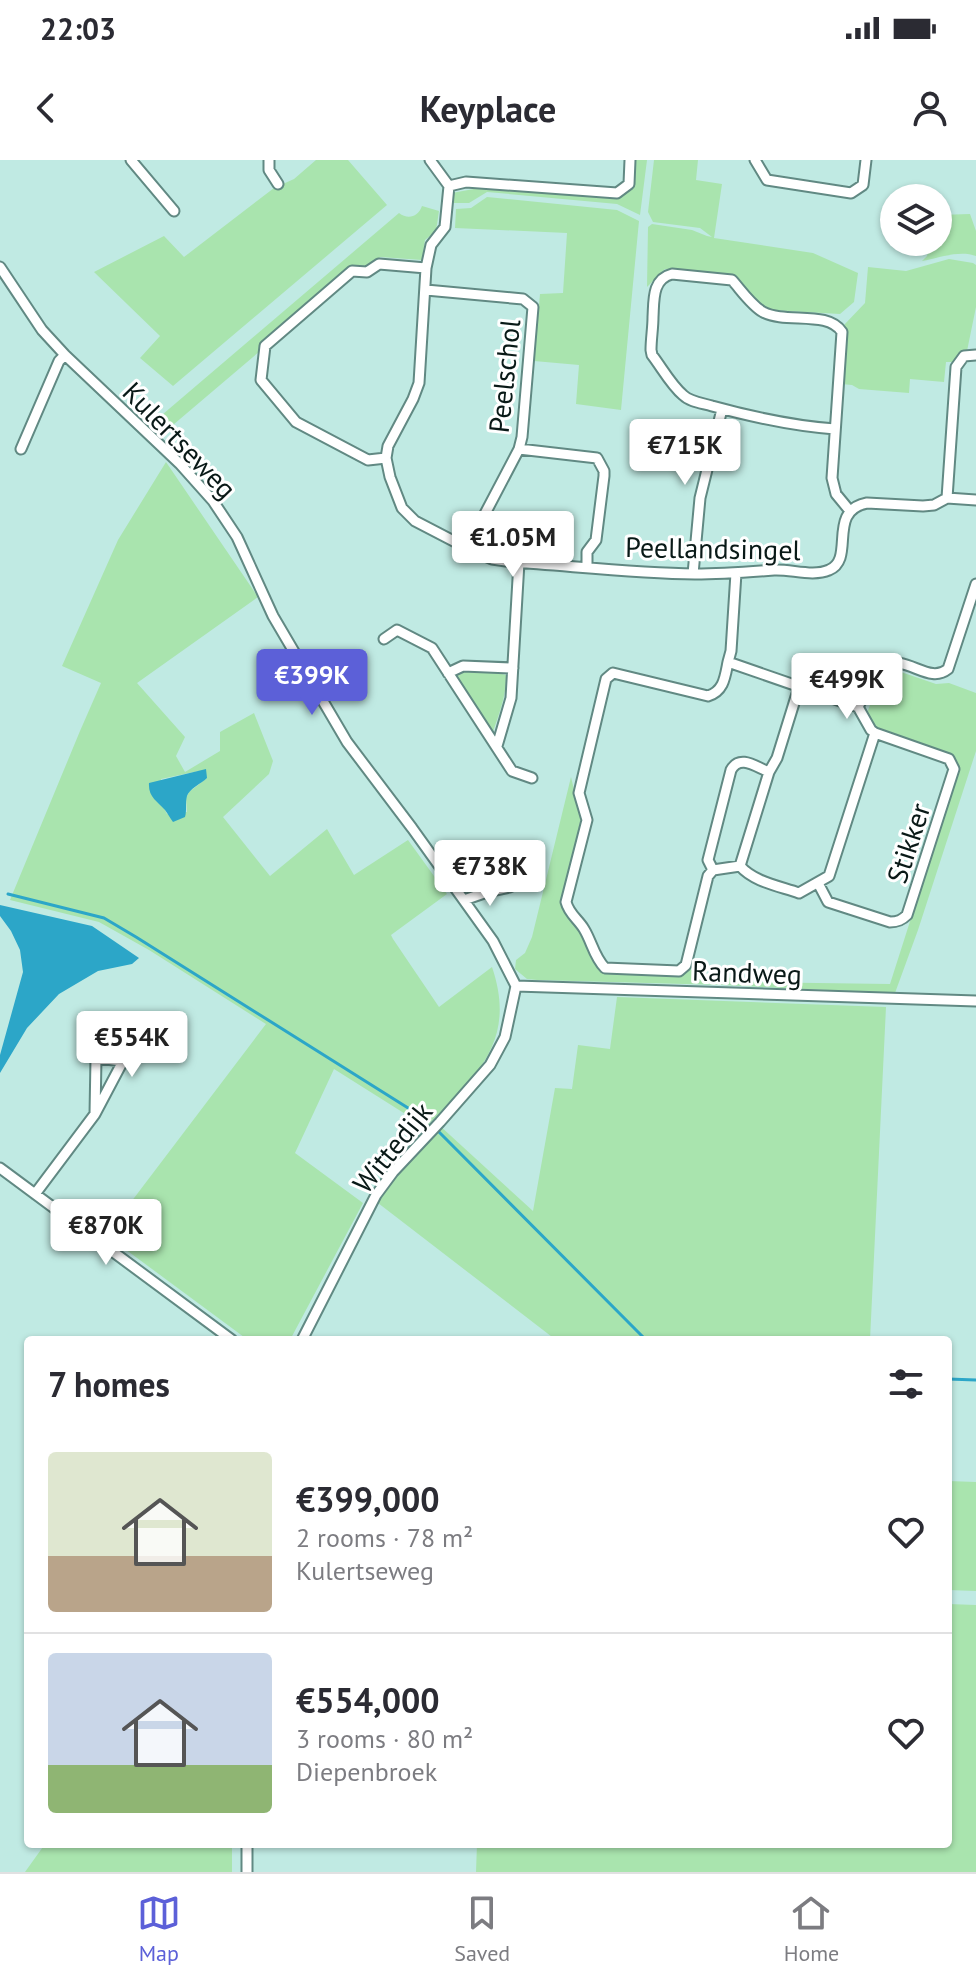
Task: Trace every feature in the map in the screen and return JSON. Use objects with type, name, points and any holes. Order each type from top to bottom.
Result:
[{"type":"street","points":[[131,160],[174,211]]},
{"type":"street","points":[[269,160],[269,170],[278,184]]},
{"type":"street","points":[[426,268],[379,264],[367,272],[352,271],[265,346],[261,380],[296,422],[368,460],[386,458],[388,446],[419,383],[426,268],[431,245],[445,227],[449,186],[430,160]]},
{"type":"street","points":[[449,186],[466,182],[615,193],[629,184],[630,160]]},
{"type":"street","points":[[755,160],[767,180],[851,193],[863,185],[866,160]]},
{"type":"street","name":"Kulertseweg","points":[[0,267],[42,330],[180,464],[213,501],[237,537],[273,616],[347,742],[493,941],[516,986]]},
{"type":"street","points":[[835,429],[799,427],[722,409],[681,394],[652,355],[654,297],[658,283],[672,274],[732,280],[760,311],[777,317],[830,321],[838,326],[842,332],[832,478],[836,494],[850,511],[859,504],[867,503],[923,506],[934,505],[947,498],[976,500]]},
{"type":"street","name":"Peelschol","points":[[426,290],[523,299],[533,307],[519,449],[467,548]]},
{"type":"street","points":[[21,449],[59,361],[65,355]]},
{"type":"street","points":[[947,498],[956,367],[964,356],[976,355]]},
{"type":"street","points":[[693,574],[700,498],[722,409]]},
{"type":"street","points":[[519,449],[597,458],[604,476],[596,540],[587,552],[587,567]]},
{"type":"street","name":"Peellandsingel","points":[[386,458],[402,508],[415,521],[492,559],[693,574],[828,571],[836,566],[840,557],[844,520],[850,511]]},
{"type":"street","points":[[497,746],[511,698],[519,562]]},
{"type":"street","points":[[736,573],[731,651],[723,686],[716,693],[708,696],[613,673],[606,679],[579,793],[587,820],[566,902],[568,912],[582,926],[597,960],[605,968],[679,971],[686,965],[708,876],[713,870],[740,866]]},
{"type":"street","points":[[858,707],[880,665],[898,662],[934,675],[948,669],[976,584]]},
{"type":"street","points":[[384,639],[397,630],[432,648],[512,771],[532,778]]},
{"type":"street","points":[[728,662],[858,707],[875,733],[829,876],[799,893],[754,878],[740,866]]},
{"type":"street","points":[[448,673],[463,666],[513,668]]},
{"type":"street","points":[[740,866],[799,687]]},
{"type":"street","name":"Stikker","points":[[818,883],[828,902],[890,922],[907,915],[954,769],[949,759],[875,733]]},
{"type":"street","points":[[713,870],[708,860],[734,764],[739,761],[769,772]]},
{"type":"street","points":[[464,900],[510,887]]},
{"type":"street","name":"Randweg","points":[[516,986],[976,1001]]},
{"type":"street","name":"Wittedijk","points":[[304,1336],[376,1195],[490,1065],[505,1037],[516,986]]},
{"type":"street","points":[[35,1194],[95,1114],[123,1061],[96,1058],[95,1114]]},
{"type":"street","points":[[0,1168],[227,1336]]},
{"type":"street","points":[[247,1848],[247,1872]]},
{"type":"green space","points":[[316,160],[348,160],[387,205],[173,386],[140,358],[160,336],[94,272],[164,236],[184,257]]},
{"type":"green space","points":[[635,160],[647,160],[640,215],[617,204],[487,192],[469,203],[452,203],[452,193],[479,188],[619,198],[633,186]]},
{"type":"green space","points":[[654,160],[698,160],[696,180],[722,184],[714,238],[813,253],[858,273],[854,302],[840,314],[769,310],[761,307],[735,277],[665,269],[647,287],[648,227],[652,224],[692,230],[712,237],[700,228],[653,222],[648,212]]},
{"type":"green space","points":[[487,197],[617,210],[639,221],[621,410],[576,404],[579,365],[534,361],[540,294],[563,293],[567,233],[455,228],[456,209],[471,208]]},
{"type":"green space","points":[[422,206],[439,211],[436,231],[425,240],[422,260],[380,257],[370,266],[352,266],[261,343],[260,351],[160,436],[149,426],[399,213],[412,216]]},
{"type":"green space","points":[[970,214],[976,231],[976,256],[952,255],[952,215]]},
{"type":"green space","points":[[927,256],[946,256],[922,261]]},
{"type":"green space","points":[[949,259],[976,265],[976,307],[967,351],[955,362],[946,362],[944,382],[910,379],[909,393],[859,389],[841,384],[844,325],[865,303],[868,267],[906,271]]},
{"type":"green space","points":[[166,462],[258,597],[137,683],[185,737],[176,756],[185,772],[220,751],[220,732],[254,713],[273,761],[269,774],[223,817],[270,876],[327,829],[354,875],[408,840],[447,894],[391,935],[393,939],[439,1007],[492,967],[499,994],[495,1038],[475,1075],[426,1127],[334,1069],[295,1153],[363,1203],[292,1336],[243,1336],[106,1235],[266,1024],[99,922],[10,900],[101,683],[62,666],[118,540]],"holes":[[[199,771],[207,778],[189,792],[187,812],[167,814],[161,779]]]},
{"type":"green space","points":[[468,670],[506,675],[504,697],[493,732],[457,676]]},
{"type":"green space","points":[[887,670],[936,684],[949,683],[976,693],[976,751],[895,993],[537,980],[527,979],[515,969],[516,960],[525,953],[532,937],[571,777],[581,819],[562,898],[581,925],[592,958],[601,965],[631,972],[682,975],[689,969],[713,977],[743,978],[743,982],[890,984],[959,768],[943,751],[875,729],[867,713]]},
{"type":"green space","points":[[617,997],[886,1007],[870,1336],[551,1336],[378,1203],[401,1168],[439,1125],[533,1211],[555,1088],[572,1089],[578,1045],[610,1049]]},
{"type":"green space","points":[[952,1481],[976,1482],[976,1591],[952,1590]]},
{"type":"green space","points":[[952,1604],[976,1605],[976,1872],[476,1872],[477,1848],[952,1848]]},
{"type":"green space","points":[[42,1848],[232,1848],[232,1872],[25,1872]]},
{"type":"water","points":[[206,769],[207,778],[188,793],[185,817],[173,822],[152,795],[149,783]]},
{"type":"water","points":[[0,905],[92,926],[139,958],[132,964],[98,971],[59,994],[27,1028],[0,1073],[0,1055],[23,972],[20,950],[0,916]]},
{"type":"waterway","points":[[8,894],[104,918],[424,1118]]},
{"type":"waterway","points":[[439,1132],[642,1336]]},
{"type":"waterway","points":[[952,1379],[976,1380]]}]
